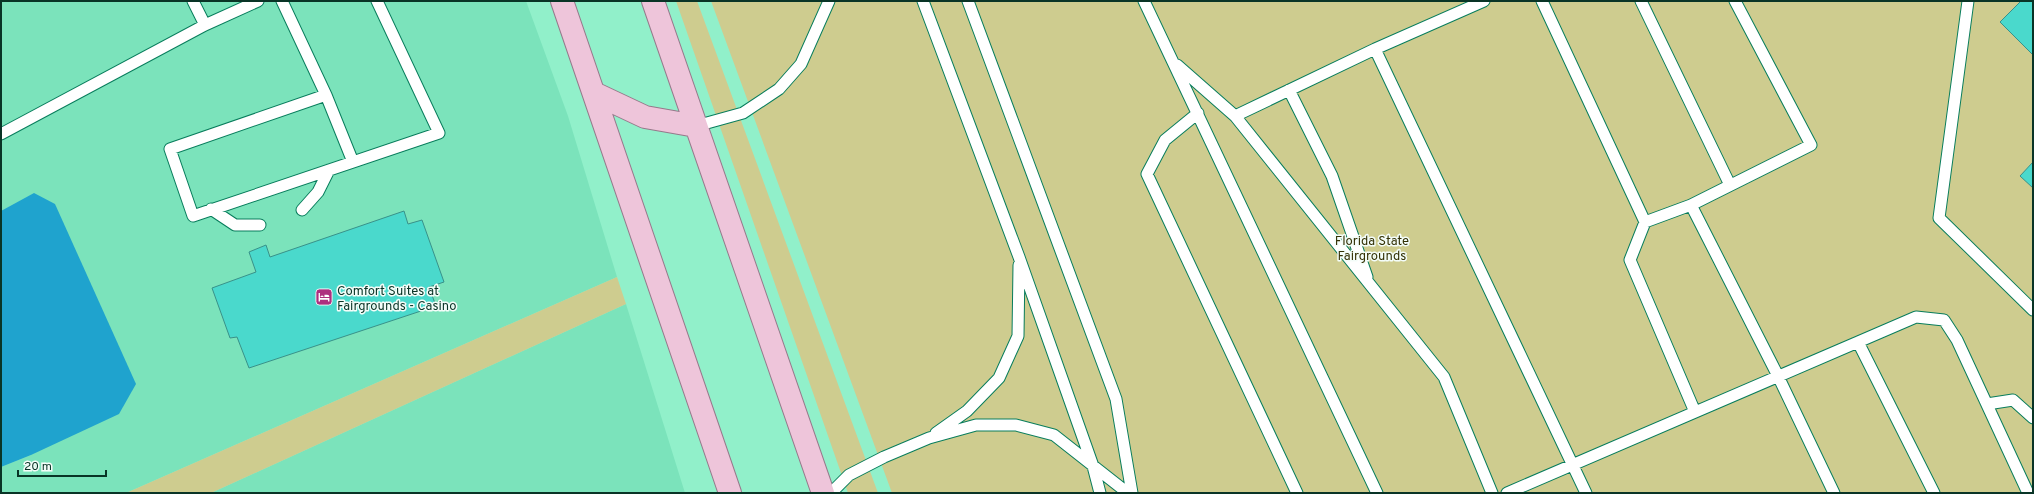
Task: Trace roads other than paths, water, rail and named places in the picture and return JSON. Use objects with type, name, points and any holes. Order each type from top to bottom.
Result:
[{"type":"main road","points":[[562,1],[730,493]]},
{"type":"main road","points":[[653,1],[823,493]]},
{"type":"main road","points":[[594,94],[645,117],[696,126]]},
{"type":"lane","points":[[192,1],[205,25]]},
{"type":"lane","points":[[1,134],[205,25],[258,1]]},
{"type":"lane","points":[[282,1],[326,95],[353,162]]},
{"type":"lane","points":[[326,95],[170,150],[193,216],[439,133],[377,1]]},
{"type":"lane","points":[[696,126],[743,113],[779,89],[801,64],[829,1]]},
{"type":"lane","points":[[923,1],[1019,257],[1093,466],[1100,493]]},
{"type":"lane","points":[[968,1],[1116,399],[1132,493]]},
{"type":"lane","points":[[1236,116],[1376,49],[1484,1]]},
{"type":"lane","points":[[1542,1],[1645,222],[1630,260],[1695,412]]},
{"type":"lane","points":[[1641,1],[1730,185]]},
{"type":"lane","points":[[1645,222],[1691,205],[1811,146],[1735,1]]},
{"type":"lane","points":[[1968,1],[1939,218],[2033,310]]},
{"type":"lane","points":[[1147,2],[1173,62],[1377,493]]},
{"type":"lane","points":[[1376,49],[1586,493]]},
{"type":"lane","points":[[1173,62],[1236,116],[1444,377],[1492,493]]},
{"type":"lane","points":[[1289,90],[1332,176],[1370,285]]},
{"type":"lane","points":[[1198,113],[1165,140],[1146,174],[1297,493]]},
{"type":"lane","points":[[302,210],[318,192],[329,170]]},
{"type":"lane","points":[[1691,205],[1778,376],[1834,493]]},
{"type":"lane","points":[[211,209],[235,225],[260,225]]},
{"type":"lane","points":[[929,438],[967,411],[999,378],[1018,336],[1019,257]]},
{"type":"lane","points":[[1507,493],[1916,317],[1944,320],[1957,340],[2028,493]]},
{"type":"lane","points":[[1858,342],[1934,493]]},
{"type":"lane","points":[[1987,404],[2014,400],[2033,418]]},
{"type":"lane","points":[[831,493],[850,475],[929,438],[976,425],[1016,424],[1054,436],[1126,493]]},
{"type":"water","points":[[34,193],[55,204],[136,384],[119,414],[31,455],[1,467],[1,211]]},
{"type":"place","name":"Comfort Suites at Fairgrounds - Casino","points":[[324,297]]},
{"type":"park label","name":"Florida State Fairgrounds","points":[[1372,248]]}]
